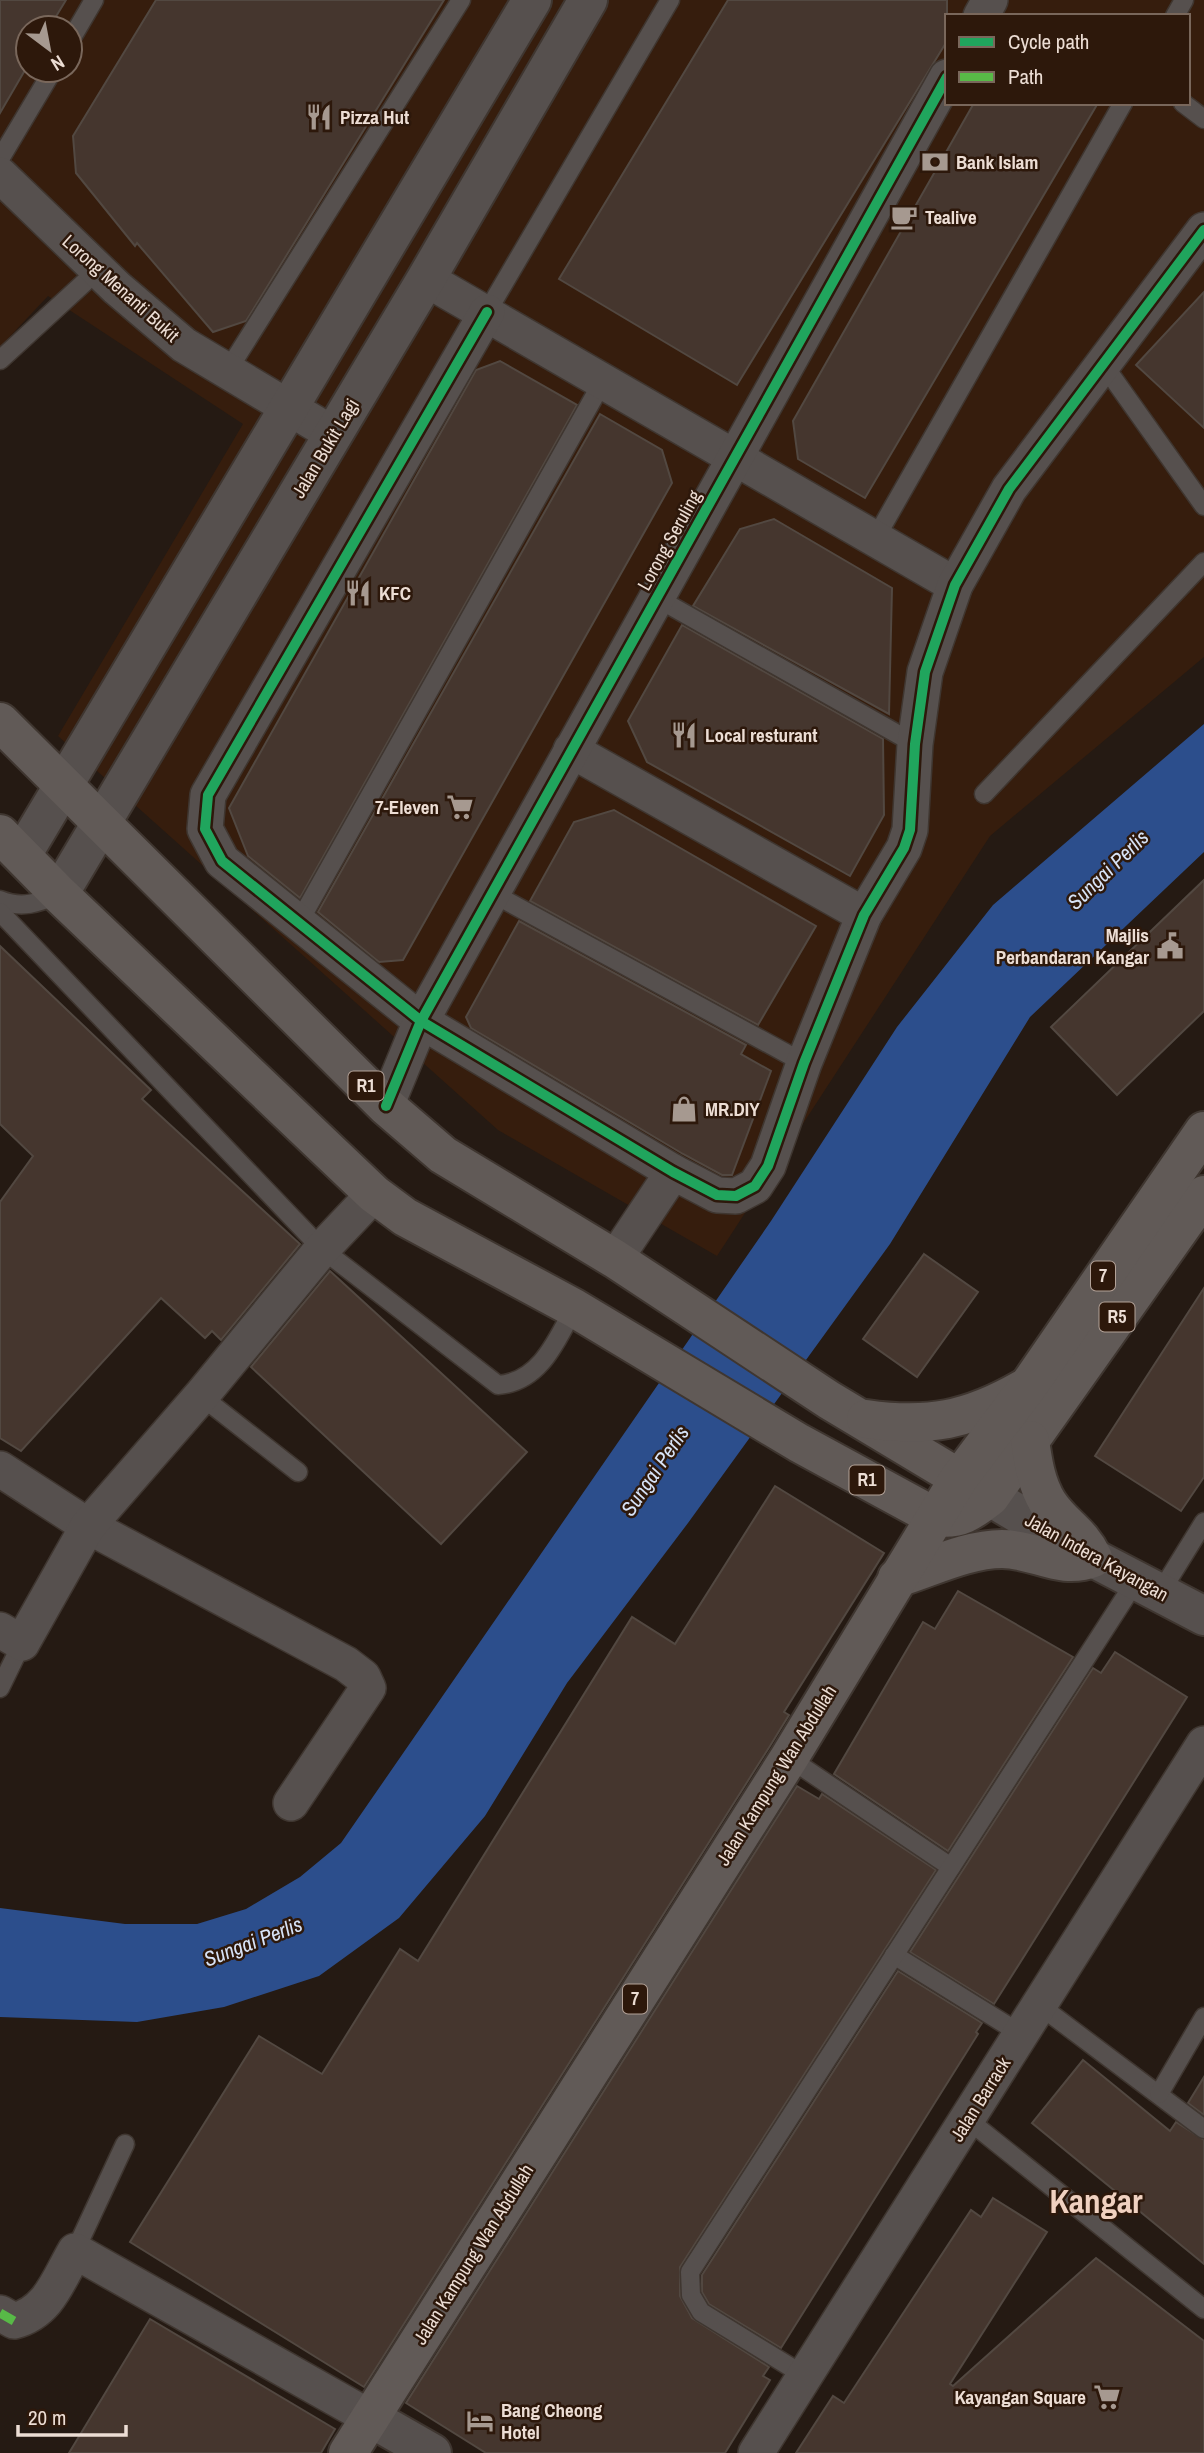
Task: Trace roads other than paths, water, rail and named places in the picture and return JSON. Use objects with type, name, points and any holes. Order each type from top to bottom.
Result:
[{"type":"main road","name":"R1","points":[[0,722],[386,1106],[443,1155],[615,1259],[843,1409],[974,1488]]},
{"type":"main road","name":"R1","points":[[11,844],[374,1194],[405,1217],[643,1347],[799,1443],[935,1517]]},
{"type":"main road","name":"Jalan Kampung Wan Abdullah","points":[[369,2417],[789,1758],[935,1517],[974,1488],[1029,1385],[1195,1148]]},
{"type":"main road","name":"R5","points":[[1030,1440],[1204,1195]]},
{"type":"main road","points":[[843,1409],[902,1424],[947,1421],[990,1408],[1029,1385]]},
{"type":"main road","points":[[974,1488],[1030,1440]]},
{"type":"main road","points":[[897,1578],[985,1550],[1028,1552],[1077,1565],[1093,1559],[1080,1535],[1049,1504],[1036,1479],[1030,1440]]},
{"type":"main road","name":"7","points":[[348,2453],[369,2417]]},
{"type":"street","points":[[11,844],[64,785],[532,0]]},
{"type":"street","name":"Jalan Bukit Lagi","points":[[60,894],[426,279],[588,0]]},
{"type":"street","name":"Lorong Seruling","points":[[386,1106],[421,1021],[945,82]]},
{"type":"street","name":"Lorong Menanti Bukit","points":[[0,175],[98,270],[184,345],[333,434]]},
{"type":"street","points":[[487,312],[208,795],[205,829],[222,861],[421,1021],[673,1172],[716,1195],[736,1196],[755,1186],[768,1166],[804,1063],[864,915],[904,848],[910,830],[915,744],[925,672],[955,585],[1010,489],[1204,230]]},
{"type":"street","points":[[426,279],[955,585]]},
{"type":"street","points":[[571,750],[864,915]]},
{"type":"street","points":[[615,1259],[673,1172]]},
{"type":"street","points":[[11,1636],[88,1526],[323,1249],[374,1194]]},
{"type":"street","points":[[0,1469],[88,1526],[346,1664],[363,1677],[368,1688],[291,1803]]},
{"type":"street","name":"Jalan Indera Kayangan","points":[[974,1488],[1093,1559],[1204,1616]]},
{"type":"street","name":"Jalan Barrack","points":[[756,2453],[1204,1744]]},
{"type":"street","points":[[0,2313],[14,2321],[31,2317],[43,2306],[75,2251],[432,2453]]},
{"type":"lane","points":[[84,17],[94,0]]},
{"type":"lane","points":[[228,370],[461,0]]},
{"type":"lane","points":[[487,312],[670,0]]},
{"type":"lane","points":[[0,159],[45,84]]},
{"type":"lane","points":[[876,539],[1122,105]]},
{"type":"lane","points":[[1185,105],[1204,120]]},
{"type":"lane","points":[[0,360],[98,270]]},
{"type":"lane","points":[[1103,364],[1204,506]]},
{"type":"lane","points":[[299,922],[603,381]]},
{"type":"lane","points":[[984,794],[1204,562]]},
{"type":"lane","points":[[657,598],[915,744]]},
{"type":"lane","points":[[492,893],[804,1063]]},
{"type":"lane","points":[[0,900],[13,905],[34,905],[60,894]]},
{"type":"lane","points":[[0,912],[323,1249],[498,1385],[510,1384],[533,1371],[549,1353],[574,1308]]},
{"type":"lane","points":[[201,1396],[298,1472]]},
{"type":"lane","points":[[805,2376],[701,2312],[691,2295],[690,2272],[951,1867],[1148,1587],[1204,1522]]},
{"type":"lane","points":[[0,1688],[9,1664],[11,1636]]},
{"type":"lane","points":[[789,1758],[951,1867]]},
{"type":"lane","points":[[894,1955],[1030,2019],[1159,2094],[1204,2129]]},
{"type":"lane","points":[[1159,2094],[1204,2017]]},
{"type":"lane","points":[[967,2119],[1204,2309]]},
{"type":"lane","points":[[75,2251],[125,2144]]},
{"type":"water","name":"Sungai Perlis","points":[[1204,724],[1204,852],[1030,1017],[890,1244],[688,1523],[567,1683],[485,1816],[399,1918],[319,1976],[224,2007],[137,2022],[0,2017],[0,1908],[125,1924],[197,1924],[246,1909],[300,1877],[341,1843],[771,1221],[897,1027],[993,905]]},
{"type":"place","name":"Pizza Hut","points":[[319,117]]},
{"type":"place","name":"Bank Islam","points":[[935,162]]},
{"type":"place","name":"Tealive","points":[[904,217]]},
{"type":"place","name":"KFC","points":[[358,593]]},
{"type":"place","name":"Local resturant","points":[[684,735]]},
{"type":"place","name":"7-Eleven","points":[[460,807]]},
{"type":"place","name":"Majlis Perbandaran Kangar","points":[[1170,946]]},
{"type":"place","name":"MR.DIY","points":[[684,1109]]},
{"type":"place","name":"Kayangan Square","points":[[1107,2397]]},
{"type":"place","name":"Bang Cheong Hotel","points":[[480,2421]]},
{"type":"district","name":"Kangar","points":[[1096,2201]]}]
